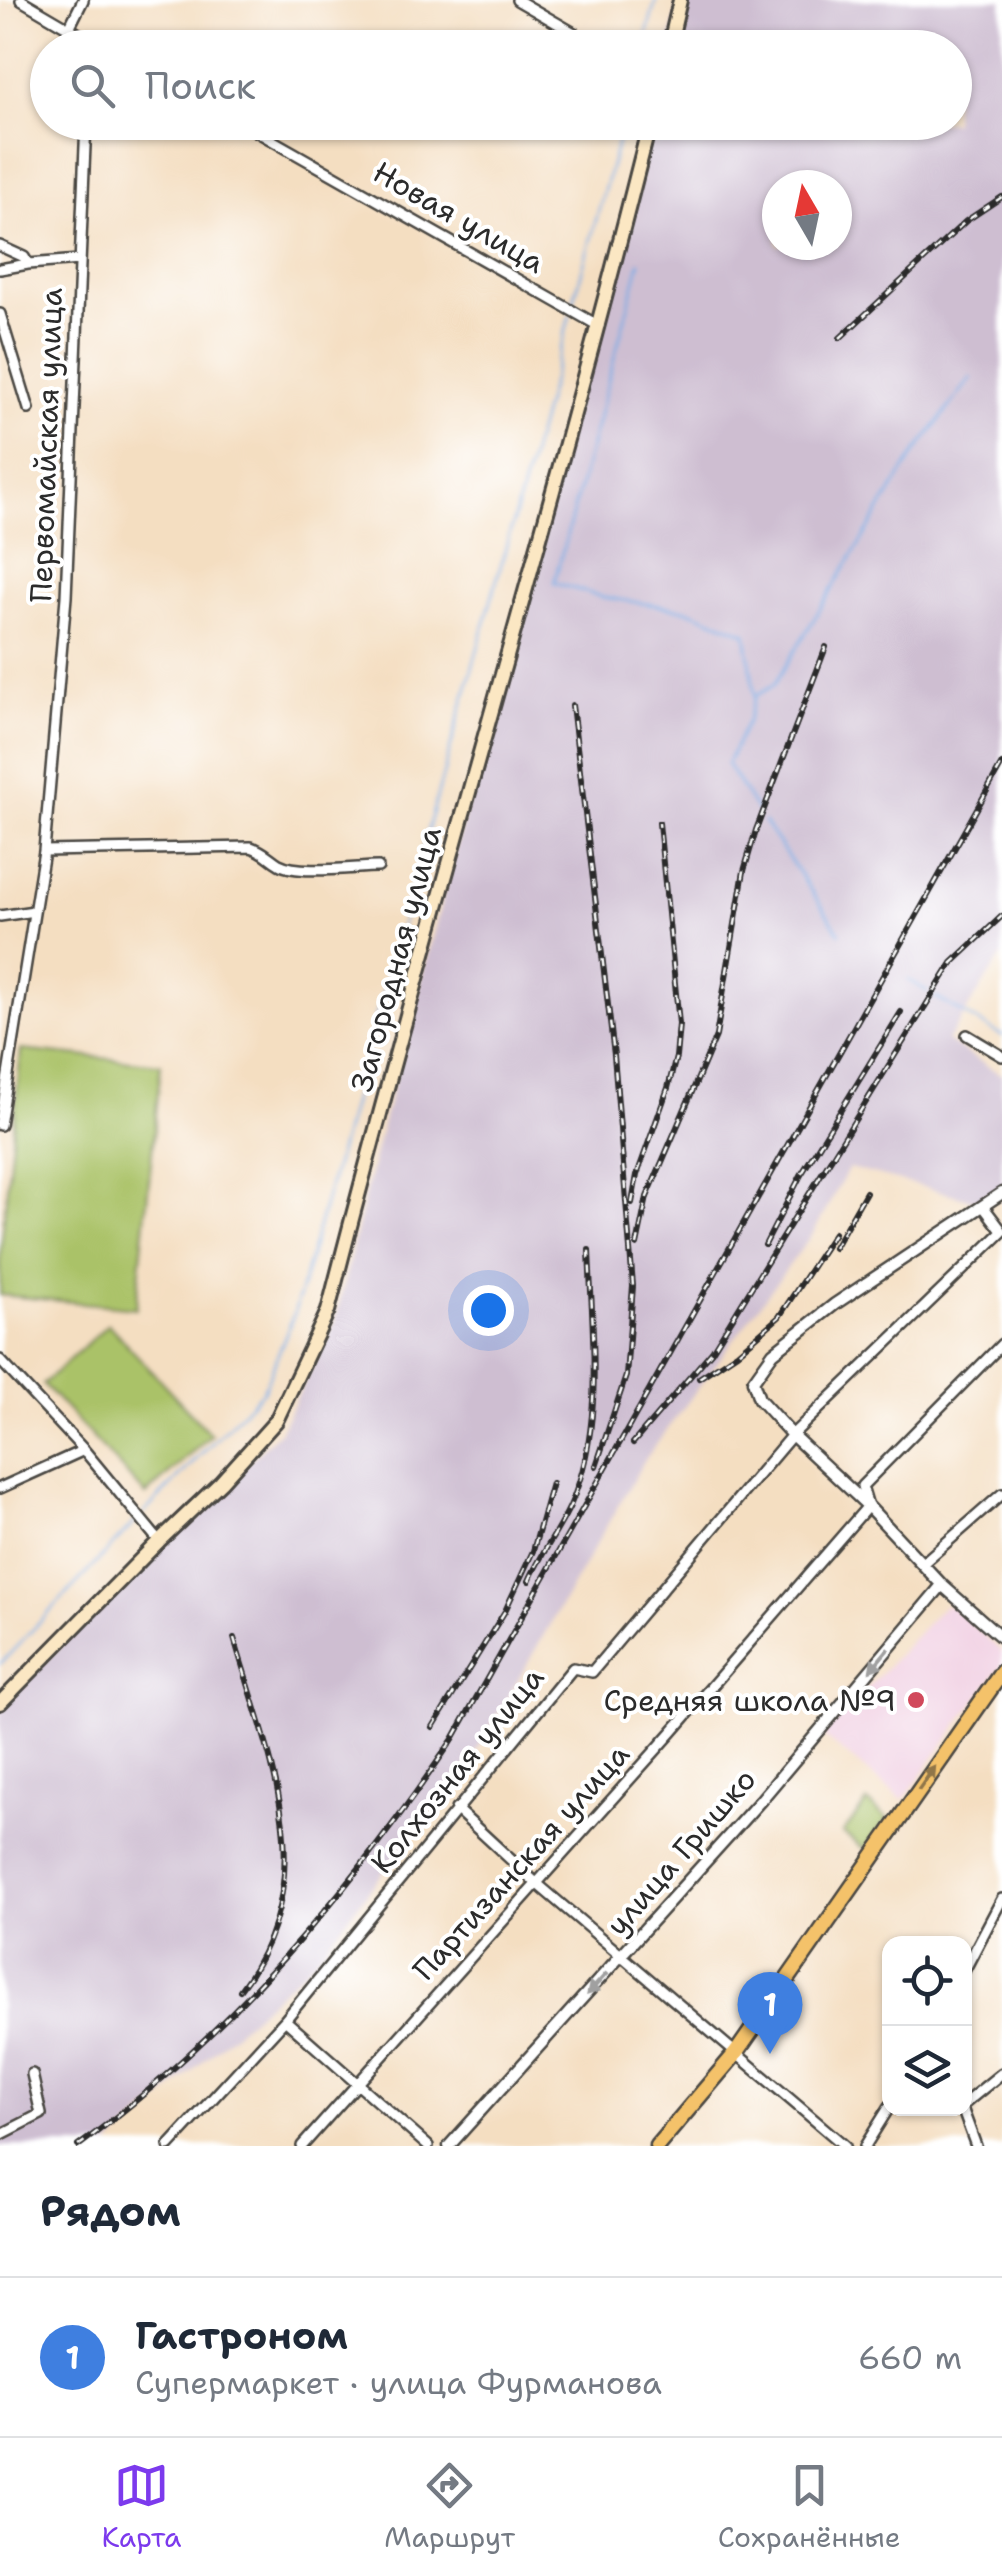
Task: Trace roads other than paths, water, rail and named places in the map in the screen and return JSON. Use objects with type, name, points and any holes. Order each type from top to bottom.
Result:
[{"type":"main road","points":[[672,30],[680,0]]},
{"type":"main road","name":"Загородная улица","points":[[0,1703],[221,1482],[276,1421],[328,1311],[534,549],[599,326],[646,140]]},
{"type":"main road","points":[[657,2146],[736,2053],[1002,1672]]},
{"type":"street","points":[[22,0],[72,30]]},
{"type":"street","points":[[69,28],[84,0]]},
{"type":"street","points":[[517,0],[569,30]]},
{"type":"street","name":"Первомайская улица","points":[[0,1122],[44,851],[66,597],[85,140]]},
{"type":"street","name":"Новая улица","points":[[272,140],[599,326]]},
{"type":"street","points":[[0,246],[28,264]]},
{"type":"street","points":[[0,269],[79,260]]},
{"type":"street","points":[[0,314],[30,408]]},
{"type":"street","points":[[44,851],[252,848],[266,852],[281,865],[378,867]]},
{"type":"street","points":[[0,916],[34,911]]},
{"type":"street","points":[[967,1035],[1002,1056]]},
{"type":"street","points":[[1002,1194],[835,1304],[773,1352],[754,1381],[758,1399],[792,1435],[868,1506],[942,1585],[1002,1638]]},
{"type":"street","points":[[983,1206],[1002,1231]]},
{"type":"street","name":"Колхозная улица","points":[[169,2146],[285,2020],[573,1668],[592,1672],[792,1435],[1002,1231]]},
{"type":"street","name":"Партизанская улица","points":[[302,2146],[868,1506],[862,1486],[1002,1344]]},
{"type":"street","points":[[0,1360],[84,1450],[159,1540]]},
{"type":"street","points":[[0,1488],[84,1450]]},
{"type":"street","points":[[922,1564],[1002,1494]]},
{"type":"street","name":"улица Гришко","points":[[449,2146],[758,1803],[942,1585]]},
{"type":"street","points":[[456,1810],[534,1882],[845,2146]]},
{"type":"street","points":[[972,1956],[1002,1899]]},
{"type":"street","points":[[285,2020],[428,2146]]},
{"type":"street","points":[[972,2098],[1002,2073]]},
{"type":"street","points":[[0,2136],[41,2114],[32,2074]]},
{"type":"street","points":[[865,2146],[884,2116]]},
{"type":"street","points":[[966,2116],[976,2146]]},
{"type":"waterway","points":[[648,30],[656,0]]},
{"type":"waterway","points":[[572,307],[618,140]]},
{"type":"waterway","points":[[640,262],[554,583],[602,597],[687,610],[746,633],[755,697],[727,764],[757,811]]},
{"type":"waterway","points":[[143,1514],[263,1391],[294,1314],[570,315]]},
{"type":"waterway","points":[[756,696],[774,685],[913,456],[971,378]]},
{"type":"waterway","points":[[764,822],[840,933]]},
{"type":"waterway","points":[[908,980],[927,991]]},
{"type":"waterway","points":[[935,997],[1002,1036]]},
{"type":"waterway","points":[[0,1664],[137,1520]]},
{"type":"railway","points":[[840,338],[966,221],[1002,197]]},
{"type":"railway","points":[[637,1245],[647,1197],[716,1036],[744,871],[826,647]]},
{"type":"railway","points":[[572,705],[614,1055],[633,1286],[626,1376],[596,1466]]},
{"type":"railway","points":[[78,2146],[186,2057],[283,1959],[372,1852],[453,1739],[1002,764]]},
{"type":"railway","points":[[632,1203],[637,1175],[668,1088],[679,1024],[659,823]]},
{"type":"railway","points":[[633,1443],[712,1351],[952,963],[1002,916]]},
{"type":"railway","points":[[765,1245],[801,1175],[901,1012]]},
{"type":"railway","points":[[834,1248],[866,1192]]},
{"type":"railway","points":[[699,1378],[737,1353],[779,1317],[834,1233]]},
{"type":"railway","points":[[529,1581],[570,1506],[588,1445],[594,1380],[589,1250]]},
{"type":"railway","points":[[433,1727],[505,1611],[533,1551],[552,1483]]},
{"type":"railway","points":[[234,1638],[274,1773],[285,1861],[280,1905],[266,1948],[240,1990]]},
{"type":"place","name":"Средняя школа №9","points":[[916,1700]]},
{"type":"place","name":"Гастроном","points":[[770,2054]]}]
